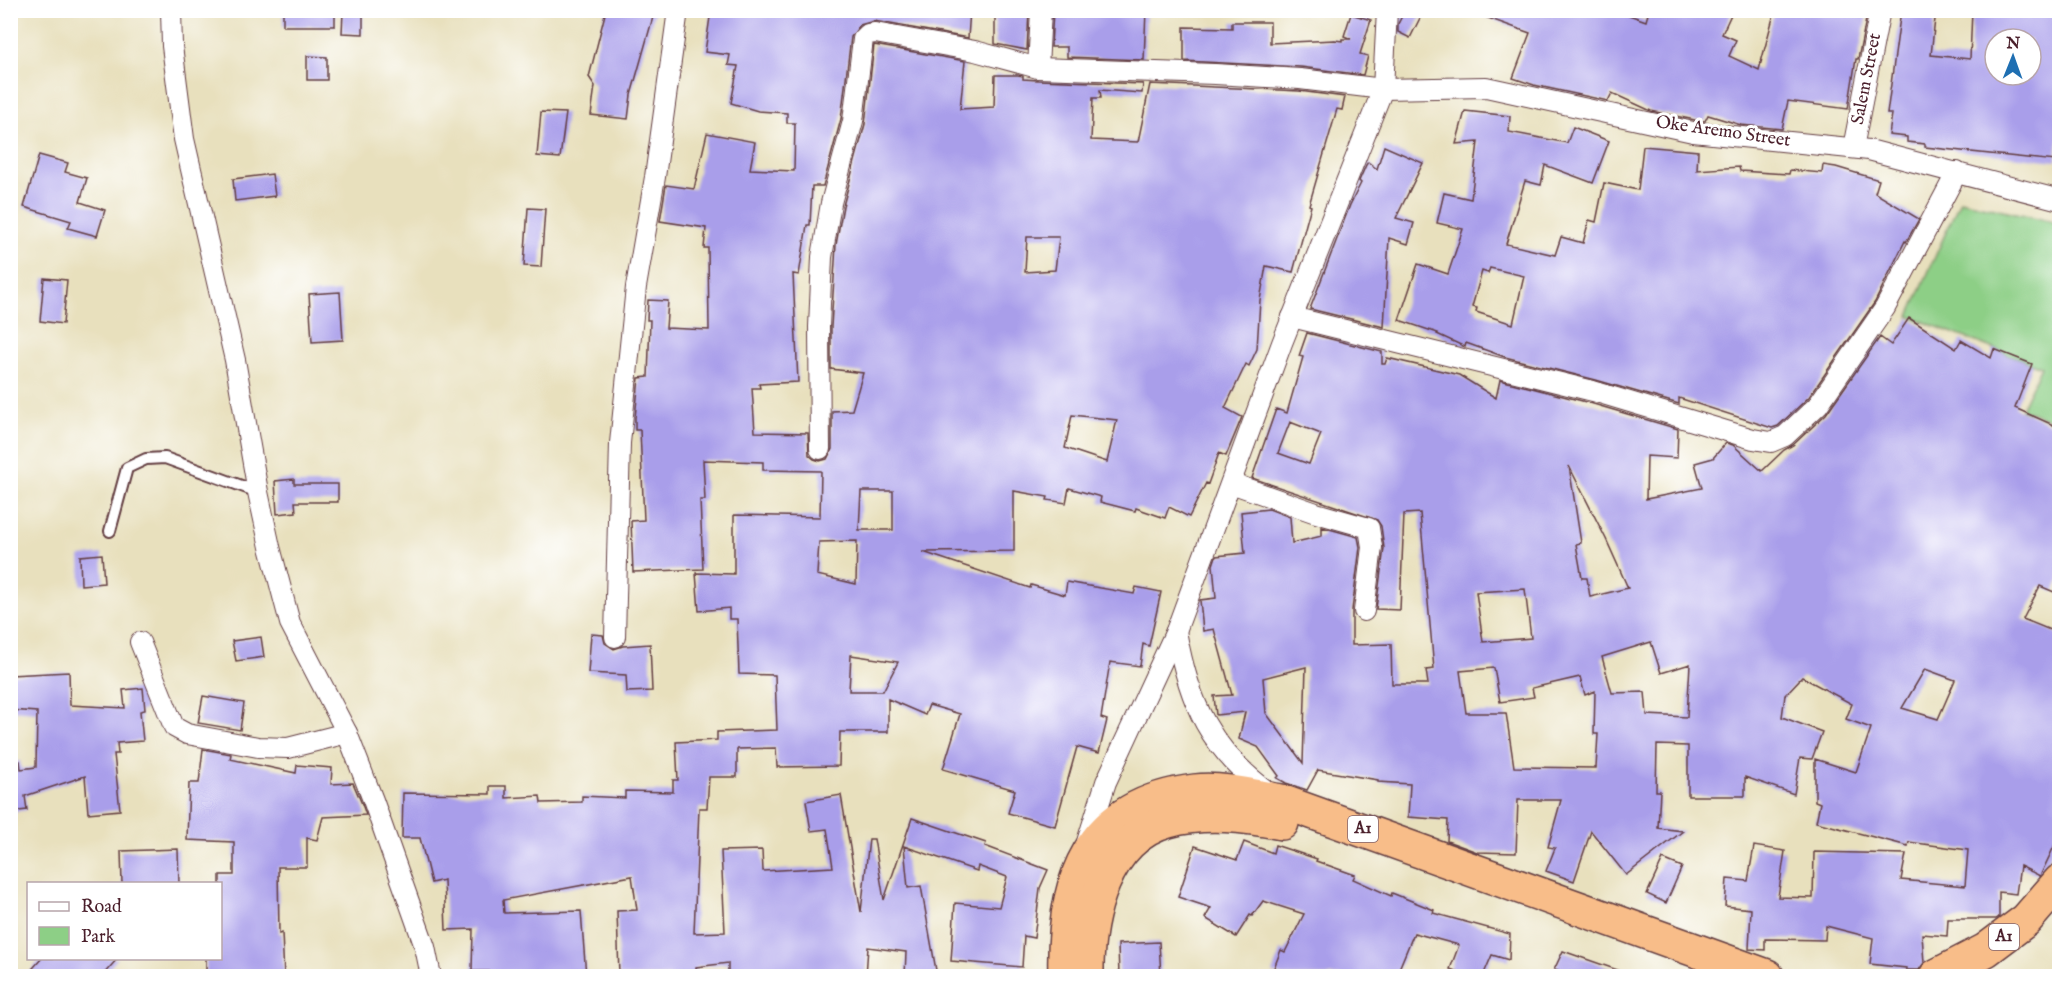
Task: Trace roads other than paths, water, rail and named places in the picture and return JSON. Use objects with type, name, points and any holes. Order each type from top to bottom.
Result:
[{"type":"highway","name":"A1","points":[[1065,976],[1064,950],[1068,908],[1081,865],[1103,833],[1128,812],[1161,797],[1197,791],[1238,793],[1281,801],[1555,909],[1710,976]]},
{"type":"highway","name":"A1","points":[[1087,976],[1092,919],[1101,886],[1118,856],[1139,835],[1166,821],[1203,815],[1247,817],[1329,836],[1767,976]]},
{"type":"highway","name":"A1","points":[[1936,976],[1986,950],[2026,920],[2060,881]]},
{"type":"highway","name":"A1","points":[[1984,976],[2001,967],[2042,934],[2060,913]]},
{"type":"street","points":[[171,10],[172,46],[184,139],[235,360],[270,547],[290,623],[347,733],[425,947],[431,976]]},
{"type":"street","points":[[615,637],[620,443],[636,287],[655,177],[678,10]]},
{"type":"street","points":[[1038,68],[1041,10]]},
{"type":"street","points":[[1081,865],[1106,783],[1176,631],[1292,317],[1383,89],[1387,10]]},
{"type":"street","name":"Salem Street","points":[[1853,148],[1880,10]]},
{"type":"street","name":"Oke Aremo Street","points":[[820,449],[819,327],[822,257],[831,204],[853,121],[863,39],[867,33],[975,51],[1038,68],[1179,72],[1299,79],[1383,89],[1486,87],[1694,132],[1869,150],[2060,200]]},
{"type":"street","points":[[1292,317],[1593,391],[1753,439],[1771,442],[1785,436],[1818,405],[1885,308],[1957,172]]},
{"type":"street","points":[[1231,483],[1316,513],[1369,528],[1372,546],[1364,611]]},
{"type":"street","points":[[1176,631],[1181,660],[1190,687],[1201,718],[1215,741],[1234,763],[1281,801]]},
{"type":"street","points":[[140,642],[174,727],[187,734],[258,747],[288,748],[347,733]]},
{"type":"lane","points":[[110,531],[127,468],[146,459],[165,458],[258,492]]}]
